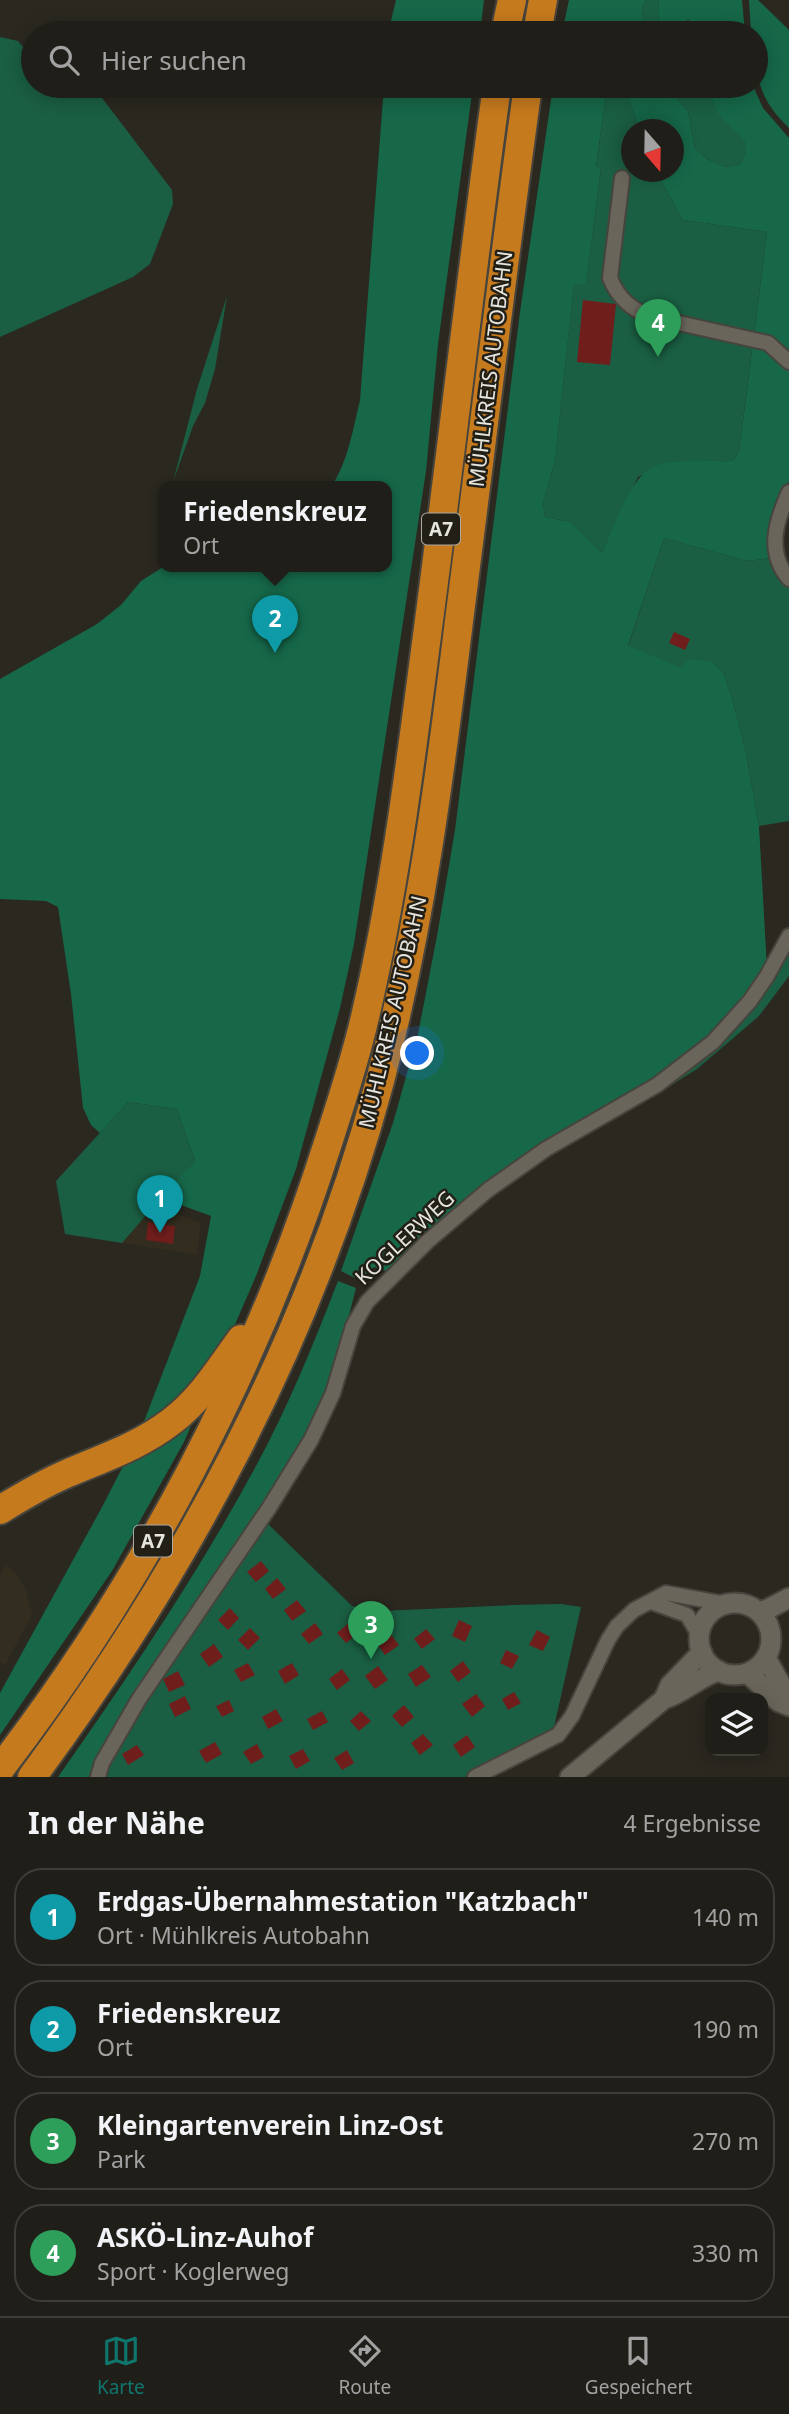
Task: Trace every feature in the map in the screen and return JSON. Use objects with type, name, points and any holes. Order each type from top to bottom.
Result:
[{"type":"highway","points":[[508,21],[512,0]]},
{"type":"highway","points":[[539,21],[542,0]]},
{"type":"highway","name":"MÜHLKREIS AUTOBAHN","points":[[0,1769],[79,1661],[175,1503],[223,1411],[274,1295],[302,1222],[348,1081],[365,1019],[388,911],[404,813],[496,98]]},
{"type":"highway","name":"MÜHLKREIS AUTOBAHN","points":[[32,1777],[112,1665],[201,1520],[251,1425],[291,1337],[324,1252],[355,1165],[379,1084],[402,993],[434,816],[526,98]]},
{"type":"highway","points":[[0,1510],[40,1487],[135,1445],[173,1420],[219,1371],[274,1295]]},
{"type":"highway","points":[[57,1777],[88,1731],[112,1665]]},
{"type":"street","points":[[622,182],[610,278],[621,299],[652,317],[768,343],[789,362]]},
{"type":"street","points":[[789,492],[780,514],[775,540],[777,559],[789,579]]},
{"type":"street","name":"KOGLERWEG","points":[[98,1777],[102,1763],[139,1699],[304,1452],[333,1393],[353,1326],[367,1302],[428,1241],[488,1190],[546,1149],[657,1085],[713,1042],[750,1001],[789,936]]},
{"type":"street","points":[[475,1777],[558,1735],[572,1716],[612,1633],[630,1613],[659,1595],[672,1593],[726,1604],[743,1603],[759,1611],[767,1619],[771,1630],[771,1647],[759,1667],[747,1673],[731,1675],[719,1671],[709,1664],[693,1622],[687,1615],[651,1602]]},
{"type":"street","points":[[759,1611],[766,1611],[789,1598]]},
{"type":"street","points":[[664,1699],[670,1685],[700,1643],[706,1618],[714,1609],[726,1604]]},
{"type":"street","points":[[771,1630],[789,1614]]},
{"type":"street","points":[[766,1658],[789,1699]]},
{"type":"street","points":[[570,1777],[664,1699],[678,1695],[706,1676],[719,1671]]},
{"type":"street","points":[[747,1673],[779,1702],[789,1706]]},
{"type":"shaded area","points":[[166,1210],[201,1223],[197,1255],[122,1243],[148,1213]]},
{"type":"shaded area","points":[[6,1565],[18,1576],[26,1589],[32,1615],[5,1665],[0,1662],[0,1574]]},
{"type":"green space","points":[[396,0],[484,0],[481,21],[391,21]]},
{"type":"green space","points":[[569,0],[646,0],[642,8],[643,21],[565,21]]},
{"type":"green space","points":[[646,0],[659,0],[660,21],[643,21],[642,8]]},
{"type":"green space","points":[[659,0],[742,0],[744,21],[660,21]]},
{"type":"green space","points":[[749,0],[758,0],[789,30],[789,128],[766,98],[768,98],[768,21],[750,21]]},
{"type":"green space","points":[[0,37],[18,41],[21,44],[21,98],[102,98],[172,190],[173,204],[150,264],[133,277],[0,337]]},
{"type":"green space","points":[[383,98],[471,98],[438,344],[426,471],[354,944],[340,1008],[296,1169],[256,1276],[184,1442],[112,1571],[0,1735],[0,1693],[138,1437],[200,1276],[211,1216],[170,1201],[168,1189],[195,1161],[177,1109],[128,1102],[100,1133],[91,1125],[83,1108],[71,994],[58,907],[46,901],[0,899],[0,679],[97,624],[121,605],[141,581],[158,570],[392,572],[392,481],[335,481],[346,456],[360,400]]},
{"type":"green space","points":[[551,98],[606,98],[596,167],[601,168],[586,284],[574,284],[555,461],[543,503],[545,517],[571,522],[602,553],[629,494],[643,474],[651,468],[679,461],[733,461],[739,452],[753,343],[763,345],[789,367],[789,481],[777,509],[771,558],[747,561],[664,538],[628,646],[681,667],[690,659],[713,662],[724,674],[746,753],[759,826],[767,969],[755,989],[692,1055],[602,1114],[389,1272],[374,1267],[359,1280],[341,1271],[393,1123],[418,1034],[455,830],[520,312]]},
{"type":"green space","points":[[606,98],[629,98],[636,119],[621,119],[621,182],[662,182],[683,220],[767,232],[739,452],[733,461],[673,462],[638,477],[602,553],[571,522],[545,517],[543,503],[555,461],[574,283],[586,283],[601,169],[596,168]]},
{"type":"green space","points":[[629,98],[677,98],[688,111],[695,148],[707,159],[725,167],[740,164],[746,147],[741,136],[718,113],[711,98],[758,98],[763,108],[789,138],[789,356],[754,335],[767,232],[683,220],[662,182],[684,182],[684,119],[636,119]]},
{"type":"green space","points":[[677,98],[712,98],[719,113],[745,143],[745,156],[740,164],[724,167],[707,159],[695,148],[688,111]]},
{"type":"green space","points":[[227,296],[215,369],[205,403],[193,426],[173,481],[197,389]]},
{"type":"green space","points":[[664,538],[747,561],[771,558],[776,573],[789,588],[789,821],[759,826],[735,709],[724,674],[713,662],[681,667],[628,647]]},
{"type":"green space","points":[[789,945],[789,976],[759,1016],[697,1069],[657,1094],[618,1113]]},
{"type":"green space","points":[[128,1102],[177,1109],[195,1161],[169,1189],[170,1201],[166,1210],[148,1213],[122,1243],[65,1234],[56,1181]]},
{"type":"green space","points":[[338,1281],[356,1288],[334,1375],[307,1438],[93,1777],[58,1777],[162,1624],[234,1506],[290,1398]]},
{"type":"green space","points":[[266,1522],[352,1606],[382,1611],[561,1604],[581,1607],[554,1727],[465,1777],[105,1777],[141,1706]]},
{"type":"building","points":[[583,300],[616,304],[610,365],[577,362]]},
{"type":"building","points":[[674,632],[690,639],[685,650],[669,643]]},
{"type":"building","points":[[148,1222],[175,1226],[173,1244],[146,1240]]},
{"type":"building","points":[[261,1561],[269,1571],[256,1582],[247,1572]]},
{"type":"building","points":[[277,1578],[286,1589],[273,1599],[265,1589]]},
{"type":"building","points":[[297,1600],[306,1611],[292,1621],[284,1610]]},
{"type":"building","points":[[230,1608],[239,1618],[228,1630],[218,1620]]},
{"type":"building","points":[[459,1620],[472,1626],[465,1642],[452,1636]]},
{"type":"building","points":[[350,1622],[359,1633],[346,1643],[337,1633]]},
{"type":"building","points":[[315,1623],[323,1634],[309,1644],[301,1634]]},
{"type":"building","points":[[250,1628],[260,1638],[248,1650],[238,1640]]},
{"type":"building","points":[[426,1629],[435,1639],[422,1649],[414,1639]]},
{"type":"building","points":[[537,1630],[550,1637],[543,1651],[529,1645]]},
{"type":"building","points":[[389,1632],[399,1645],[385,1655],[376,1642]]},
{"type":"building","points":[[214,1644],[223,1657],[209,1667],[200,1654]]},
{"type":"building","points":[[506,1650],[519,1656],[512,1669],[500,1663]]},
{"type":"building","points":[[463,1661],[471,1672],[458,1682],[450,1671]]},
{"type":"building","points":[[248,1663],[255,1675],[241,1682],[234,1670]]},
{"type":"building","points":[[292,1663],[299,1675],[285,1684],[278,1671]]},
{"type":"building","points":[[422,1665],[431,1677],[416,1687],[408,1674]]},
{"type":"building","points":[[378,1666],[388,1680],[375,1689],[365,1676]]},
{"type":"building","points":[[342,1669],[350,1680],[337,1690],[329,1679]]},
{"type":"building","points":[[178,1671],[185,1685],[169,1692],[163,1679]]},
{"type":"building","points":[[514,1692],[521,1703],[508,1710],[502,1699]]},
{"type":"building","points":[[476,1694],[485,1706],[472,1717],[462,1704]]},
{"type":"building","points":[[185,1696],[191,1709],[175,1717],[169,1704]]},
{"type":"building","points":[[229,1700],[234,1711],[222,1717],[216,1706]]},
{"type":"building","points":[[404,1705],[414,1717],[402,1727],[392,1716]]},
{"type":"building","points":[[276,1709],[283,1721],[268,1729],[262,1717]]},
{"type":"building","points":[[322,1711],[328,1722],[313,1730],[307,1719]]},
{"type":"building","points":[[361,1711],[371,1721],[359,1731],[350,1721]]},
{"type":"building","points":[[423,1734],[433,1745],[420,1755],[411,1743]]},
{"type":"building","points":[[467,1735],[475,1747],[461,1757],[453,1745]]},
{"type":"building","points":[[215,1742],[222,1754],[206,1763],[199,1751]]},
{"type":"building","points":[[257,1744],[264,1757],[251,1764],[243,1752]]},
{"type":"building","points":[[137,1745],[144,1755],[128,1765],[122,1754]]},
{"type":"building","points":[[303,1749],[310,1761],[296,1769],[289,1756]]},
{"type":"building","points":[[347,1750],[354,1763],[342,1770],[334,1758]]},
{"type":"place","name":"ASKÖ-Linz-Auhof","points":[[658,357]]},
{"type":"place","name":"Friedenskreuz","points":[[275,653]]},
{"type":"place","name":"Erdgas-Übernahmestation \"Katzbach\"","points":[[160,1233]]},
{"type":"place","name":"Kleingartenverein Linz-Ost","points":[[371,1659]]}]
